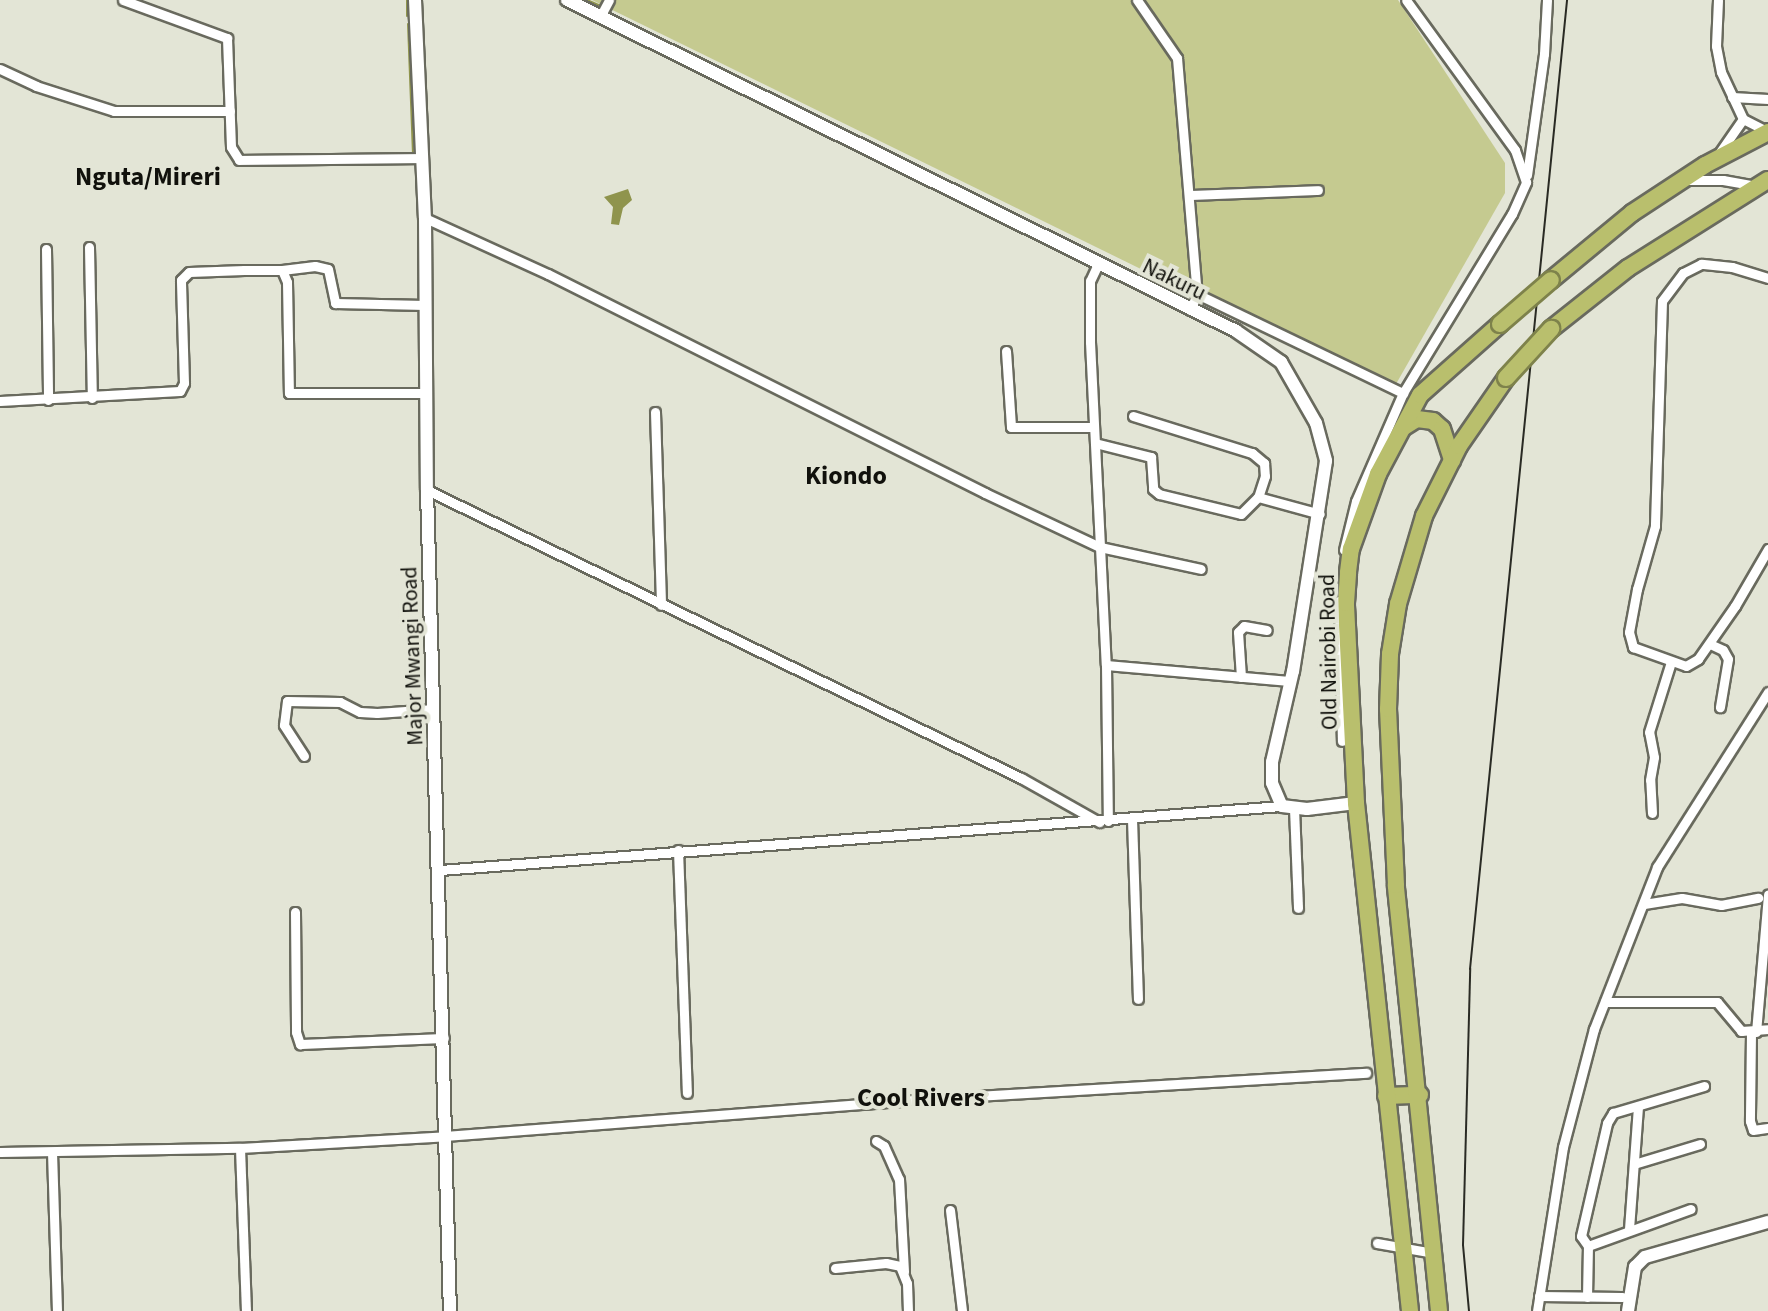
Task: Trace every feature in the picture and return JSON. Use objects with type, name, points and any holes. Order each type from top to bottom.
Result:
[{"type":"highway","name":"Old Nairobi Road","points":[[1410,1311],[1356,803],[1346,603],[1351,549],[1372,488],[1420,395],[1608,230],[1705,165],[1768,132]]},
{"type":"highway","points":[[1439,1311],[1420,1095],[1396,885],[1389,680],[1394,628],[1407,569],[1424,516],[1452,460],[1506,378],[1551,329],[1628,268],[1763,183]]},
{"type":"highway","points":[[1403,428],[1417,419],[1433,421],[1442,429],[1452,460]]},
{"type":"highway","points":[[1386,1096],[1420,1095]]},
{"type":"street","name":"Major Mwangi Road","points":[[415,0],[425,218],[427,490],[450,1311]]},
{"type":"street","name":"Nakuru","points":[[567,0],[1190,310],[1263,348],[1292,376],[1323,443],[1326,461],[1320,514],[1272,762],[1272,783],[1288,807]]},
{"type":"street","points":[[600,17],[609,0]]},
{"type":"street","points":[[1137,0],[1177,58],[1197,294],[1190,310]]},
{"type":"street","points":[[1406,0],[1515,150],[1526,182]]},
{"type":"street","points":[[1342,741],[1339,603],[1348,524],[1403,393],[1512,214],[1526,182],[1544,54],[1547,0]]},
{"type":"street","points":[[1718,0],[1716,46],[1721,72],[1743,119],[1768,132]]},
{"type":"street","points":[[127,1],[227,38],[231,147],[239,160],[422,158]]},
{"type":"street","points":[[0,69],[36,86],[114,111],[230,111]]},
{"type":"street","points":[[1732,97],[1768,99]]},
{"type":"street","points":[[1705,165],[1727,146],[1743,119]]},
{"type":"street","points":[[1684,180],[1763,183]]},
{"type":"street","points":[[1189,195],[1318,190]]},
{"type":"street","points":[[425,218],[548,274],[971,486],[1100,547],[1201,569]]},
{"type":"street","points":[[89,247],[92,398]]},
{"type":"street","points":[[46,249],[48,400]]},
{"type":"street","points":[[1098,264],[1090,281],[1106,665],[1104,821]]},
{"type":"street","points":[[1768,278],[1732,267],[1701,264],[1683,273],[1662,301],[1655,526],[1629,632],[1633,647],[1671,662],[1690,664],[1710,644],[1768,549]]},
{"type":"street","points":[[0,401],[174,393],[183,387],[181,280],[189,272],[282,270],[315,266],[328,269],[335,303],[425,305]]},
{"type":"street","points":[[282,270],[287,282],[289,393],[427,393]]},
{"type":"street","points":[[1197,294],[1403,393]]},
{"type":"street","points":[[1006,351],[1011,427],[1094,427]]},
{"type":"street","points":[[655,412],[661,605]]},
{"type":"street","points":[[1095,443],[1151,457],[1153,489],[1159,494],[1241,514],[1258,497],[1265,476],[1264,463],[1252,453],[1133,416]]},
{"type":"street","points":[[427,490],[1104,821]]},
{"type":"street","points":[[1258,497],[1320,514]]},
{"type":"street","points":[[1241,677],[1238,632],[1244,626],[1267,630]]},
{"type":"street","points":[[1710,644],[1723,650],[1728,659],[1720,707]]},
{"type":"street","points":[[1652,813],[1650,780],[1654,757],[1649,732],[1671,662]]},
{"type":"street","points":[[1106,665],[1289,681]]},
{"type":"street","points":[[1537,1311],[1563,1147],[1594,1029],[1657,867],[1768,692]]},
{"type":"street","points":[[304,756],[284,725],[287,701],[340,702],[360,712],[377,713],[434,709]]},
{"type":"street","points":[[440,870],[678,850],[1356,803]]},
{"type":"street","points":[[1288,807],[1298,908]]},
{"type":"street","points":[[1132,819],[1138,999]]},
{"type":"street","points":[[678,850],[687,1093]]},
{"type":"street","points":[[1644,904],[1682,898],[1721,905],[1763,896],[1750,1121],[1753,1130],[1768,1128]]},
{"type":"street","points":[[295,912],[296,1032],[300,1044],[444,1038]]},
{"type":"street","points":[[1605,1002],[1717,1002],[1736,1027],[1754,1032],[1768,1029]]},
{"type":"street","points":[[0,1152],[240,1148],[446,1136],[896,1101],[1366,1073]]},
{"type":"street","points":[[1587,1297],[1588,1246],[1581,1236],[1607,1123],[1613,1113],[1704,1086]]},
{"type":"street","points":[[1629,1229],[1638,1106]]},
{"type":"street","points":[[876,1141],[884,1146],[899,1179],[908,1311]]},
{"type":"street","points":[[1634,1164],[1700,1144]]},
{"type":"street","points":[[240,1148],[246,1311]]},
{"type":"street","points":[[52,1152],[57,1311]]},
{"type":"street","points":[[1588,1246],[1691,1209]]},
{"type":"street","points":[[950,1210],[962,1311]]},
{"type":"street","points":[[1628,1311],[1635,1267],[1645,1257],[1768,1222]]},
{"type":"street","points":[[1377,1243],[1434,1253]]},
{"type":"street","points":[[835,1268],[886,1263],[900,1266],[904,1272]]},
{"type":"street","points":[[1539,1296],[1622,1297]]},
{"type":"shaded area","points":[[592,0],[1398,0],[1505,163],[1505,193],[1396,384],[1200,298]]},
{"type":"shaded area","points":[[628,189],[632,200],[623,208],[619,225],[611,224],[613,207],[604,197]]},
{"type":"waterway","points":[[407,0],[407,16]]},
{"type":"waterway","points":[[587,0],[601,6]]},
{"type":"waterway","points":[[408,24],[413,153]]},
{"type":"waterway","points":[[1626,1286],[1629,1269]]},
{"type":"railway","points":[[1469,1311],[1463,1245],[1470,969],[1567,0]]},
{"type":"district","name":"Nguta/Mireri","points":[[148,177]]},
{"type":"district","name":"Kiondo","points":[[846,476]]},
{"type":"district","name":"Cool Rivers","points":[[921,1098]]}]
